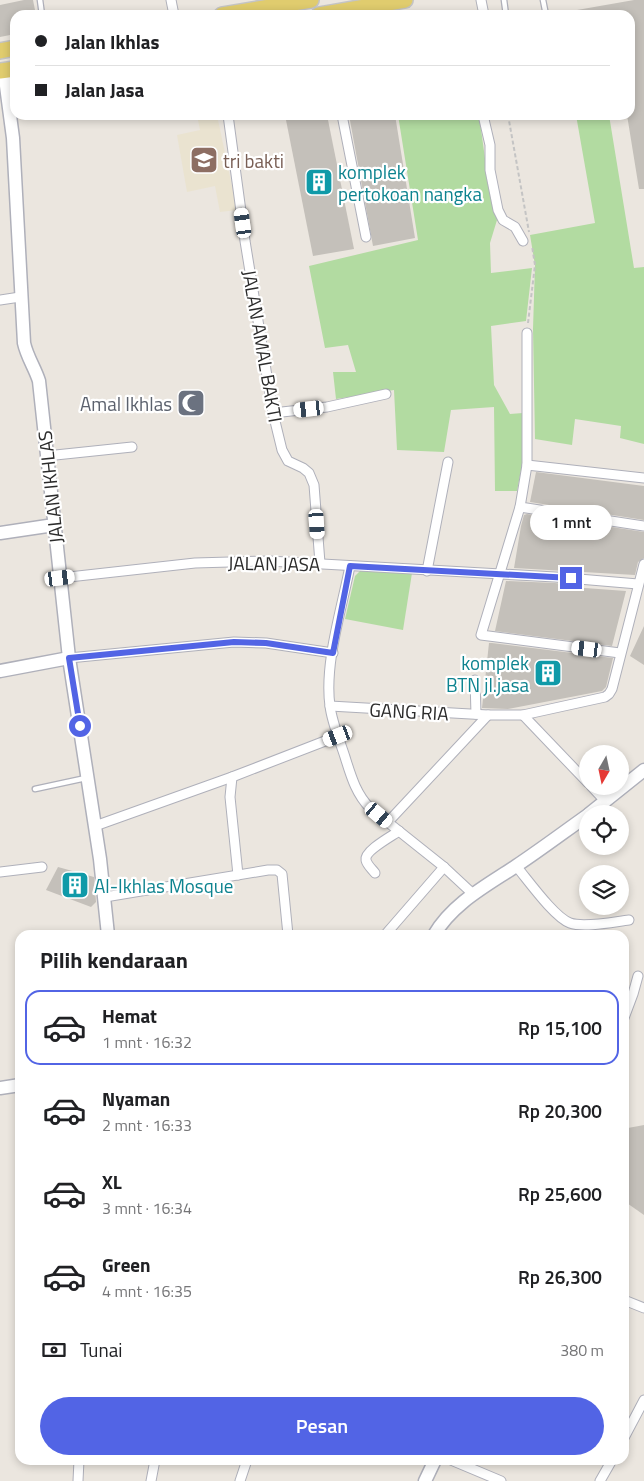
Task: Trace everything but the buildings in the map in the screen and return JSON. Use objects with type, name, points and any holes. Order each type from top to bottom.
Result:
[{"type":"main road","points":[[252,10],[311,0]]},
{"type":"main road","points":[[349,10],[404,0]]},
{"type":"street","name":"JALAN IKHLAS","points":[[6,70],[10,109]]},
{"type":"street","name":"JALAN IKHLAS","points":[[11,120],[24,343],[26,353],[34,366],[39,381],[69,658],[95,826],[108,930]]},
{"type":"street","name":"JALAN AMAL BAKTI","points":[[229,120],[245,241],[273,413],[282,450],[288,461],[309,473],[314,484],[320,563]]},
{"type":"street","points":[[343,120],[366,237]]},
{"type":"street","points":[[484,120],[490,145],[490,170],[498,210],[503,220],[515,227],[523,241]]},
{"type":"street","points":[[0,300],[20,297]]},
{"type":"street","points":[[527,333],[527,465],[520,508],[481,635],[620,653],[644,564]]},
{"type":"street","points":[[273,413],[326,407],[386,394]]},
{"type":"street","points":[[46,456],[132,447]]},
{"type":"street","points":[[427,571],[448,462]]},
{"type":"street","points":[[527,465],[644,478]]},
{"type":"street","points":[[520,508],[644,526]]},
{"type":"street","points":[[0,533],[54,525]]},
{"type":"street","name":"JALAN JASA","points":[[60,578],[195,563],[269,560],[427,571],[555,577],[638,584]]},
{"type":"street","points":[[350,566],[333,653],[330,677],[330,706],[354,786],[362,800],[444,866],[472,894]]},
{"type":"street","points":[[0,671],[69,658],[234,642],[266,643],[333,653]]},
{"type":"street","name":"GANG RIA","points":[[330,706],[488,715],[523,715],[605,697],[609,694],[620,653]]},
{"type":"street","points":[[475,680],[476,714]]},
{"type":"street","points":[[388,822],[488,715]]},
{"type":"street","points":[[523,715],[579,773]]},
{"type":"street","points":[[95,826],[232,777],[338,736]]},
{"type":"street","points":[[602,805],[644,770]]},
{"type":"street","points":[[232,777],[230,797],[238,875]]},
{"type":"street","points":[[599,795],[606,802]]},
{"type":"street","points":[[437,930],[442,922],[472,894],[516,866],[579,820]]},
{"type":"street","points":[[376,873],[366,862],[366,856],[369,851],[399,831]]},
{"type":"street","points":[[389,930],[444,866]]},
{"type":"street","points":[[516,866],[560,917],[571,923],[589,924],[629,920]]},
{"type":"street","points":[[0,872],[42,867]]},
{"type":"street","points":[[105,897],[268,870],[278,870],[282,874],[288,930]]},
{"type":"street","points":[[629,1006],[638,976]]},
{"type":"street","points":[[0,1088],[15,1086]]},
{"type":"street","points":[[629,1302],[644,1308]]},
{"type":"street","points":[[629,1428],[644,1400]]},
{"type":"street","points":[[78,1481],[79,1465]]},
{"type":"street","points":[[151,1481],[154,1465]]},
{"type":"street","points":[[240,1481],[245,1465]]},
{"type":"street","points":[[425,1481],[433,1465]]},
{"type":"street","points":[[463,1465],[501,1481]]},
{"type":"street","points":[[600,1481],[609,1465]]},
{"type":"lane","points":[[35,789],[88,777]]},
{"type":"shaded area","name":"tri bakti","points":[[198,120],[218,120],[237,210],[220,212],[215,186],[187,192],[177,135],[200,130]]},
{"type":"green space","points":[[399,120],[480,120],[488,180],[497,220],[490,243],[491,273],[532,268],[526,321],[491,326],[494,385],[510,414],[523,413],[523,460],[517,491],[495,491],[494,407],[451,410],[444,452],[397,450],[394,390],[336,399],[333,372],[356,372],[348,345],[325,348],[309,266],[418,240]]},
{"type":"green space","points":[[577,120],[610,120],[634,268],[644,267],[644,444],[620,438],[621,426],[575,419],[572,445],[535,439],[533,329],[535,265],[530,235],[595,223]]},
{"type":"green space","points":[[360,571],[412,573],[403,630],[345,619],[355,576]]},
{"type":"place","name":"tri bakti","points":[[204,160]]},
{"type":"place","name":"komplek pertokoan nangka","points":[[319,182]]},
{"type":"place","name":"Amal Ikhlas","points":[[191,403]]},
{"type":"place","name":"komplek BTN jl.jasa","points":[[548,673]]},
{"type":"place","name":"Al-Ikhlas Mosque","points":[[75,885]]},
{"type":"route","points":[[80,726],[69,658],[234,642],[266,643],[333,653],[350,566],[571,578]]}]
